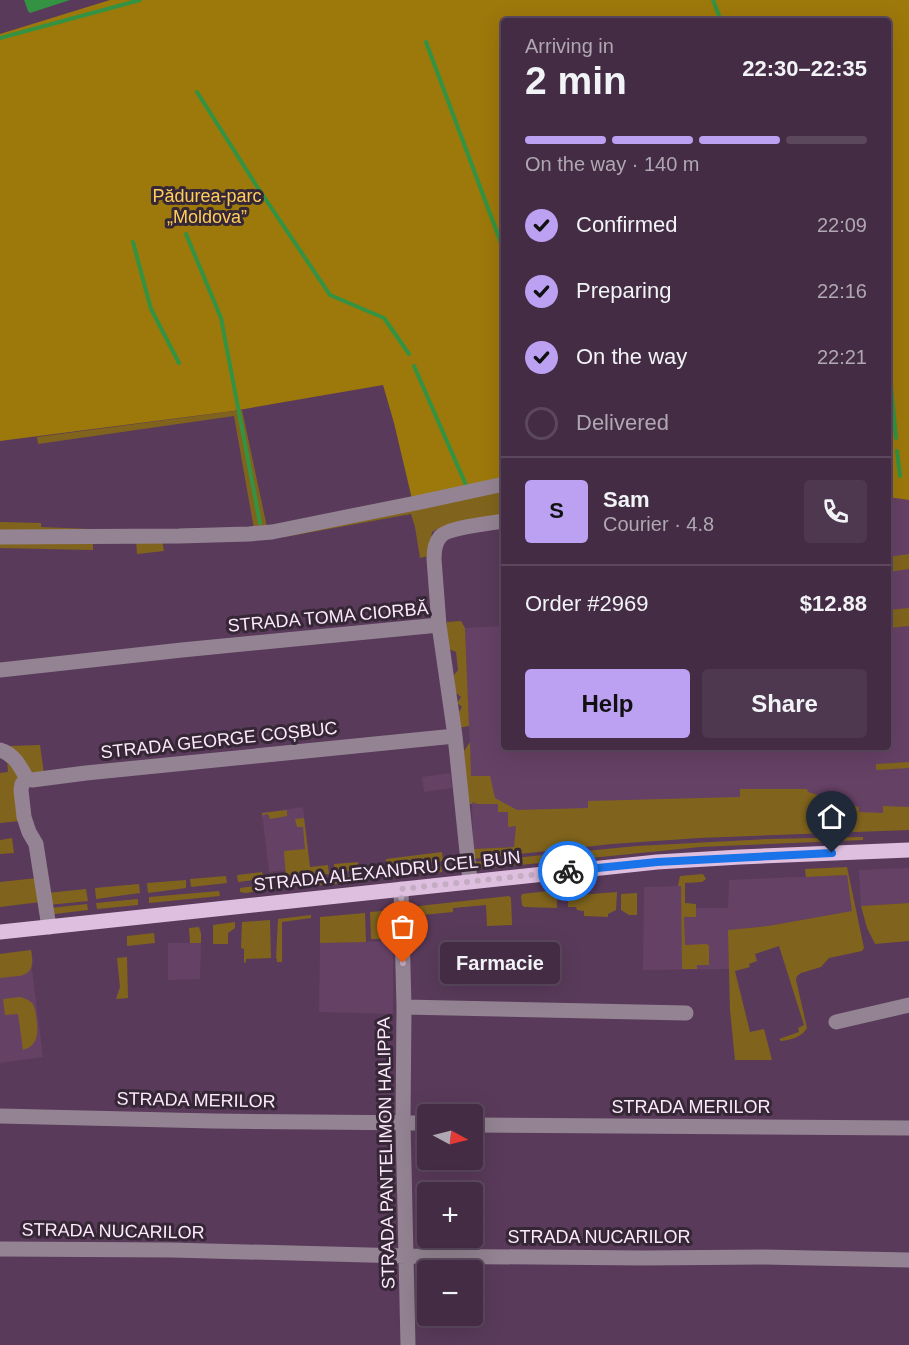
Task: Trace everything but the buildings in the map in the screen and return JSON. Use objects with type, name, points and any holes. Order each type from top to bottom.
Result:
[{"type":"main road","name":"STRADA ALEXANDRU CEL BUN","points":[[0,932],[657,862],[909,850]]},
{"type":"street","points":[[0,537],[180,536],[272,532],[501,485]]},
{"type":"street","points":[[439,625],[434,559],[435,549],[441,535],[449,531],[501,522]]},
{"type":"street","name":"STRADA TOMA CIORBĂ","points":[[0,670],[439,625],[455,736],[470,881]]},
{"type":"street","name":"STRADA GEORGE COȘBUC","points":[[27,778],[32,780],[455,736]]},
{"type":"street","points":[[0,750],[14,758],[27,778],[21,790],[24,817],[36,844],[48,927]]},
{"type":"street","name":"STRADA PANTELIMON HALIPPA","points":[[401,889],[408,1345]]},
{"type":"street","points":[[836,1022],[909,1005]]},
{"type":"street","points":[[404,1007],[686,1013]]},
{"type":"street","name":"STRADA MERILOR","points":[[0,1116],[201,1121],[417,1123]]},
{"type":"street","name":"STRADA MERILOR","points":[[483,1125],[909,1128]]},
{"type":"street","name":"STRADA NUCARILOR","points":[[0,1249],[406,1256],[764,1257],[909,1260]]},
{"type":"shaded area","points":[[24,0],[70,0],[30,13]]},
{"type":"shaded area","points":[[242,410],[267,527],[254,529],[234,416],[38,444],[37,437]]},
{"type":"shaded area","points":[[501,489],[501,518],[437,529],[432,532],[428,556],[420,558],[411,514],[285,537],[285,533]]},
{"type":"shaded area","points":[[891,497],[909,500],[909,817],[473,849],[465,628],[501,626],[501,750],[891,750]]},
{"type":"shaded area","points":[[0,522],[41,523],[41,527],[141,531],[0,531]]},
{"type":"shaded area","points":[[0,540],[93,541],[93,550],[0,548]]},
{"type":"shaded area","points":[[136,540],[162,540],[164,551],[137,554]]},
{"type":"shaded area","points":[[909,554],[909,569],[891,572],[891,557]]},
{"type":"shaded area","points":[[909,608],[909,626],[891,628],[891,610]]},
{"type":"shaded area","points":[[461,621],[465,628],[469,726],[458,728],[457,715],[462,707],[457,703],[461,697],[455,692],[454,675],[458,670],[456,652],[449,649],[446,626],[447,622]]},
{"type":"shaded area","points":[[470,742],[471,776],[490,776],[495,798],[517,810],[588,808],[588,801],[740,797],[740,789],[807,789],[808,792],[859,807],[859,812],[883,813],[883,806],[909,807],[909,830],[699,838],[612,844],[473,859],[473,849],[514,847],[516,826],[508,827],[508,812],[498,812],[498,804],[473,802],[468,804],[464,751]]},
{"type":"shaded area","points":[[40,745],[44,774],[31,775],[10,746]]},
{"type":"shaded area","points":[[7,759],[18,776],[20,821],[0,823],[0,773],[8,772]]},
{"type":"shaded area","points":[[909,762],[909,768],[876,770],[876,764]]},
{"type":"shaded area","points":[[450,773],[452,788],[424,792],[422,777]]},
{"type":"shaded area","points":[[303,807],[310,867],[269,872],[262,813]]},
{"type":"shaded area","points":[[287,810],[287,816],[270,819],[268,814],[263,815],[263,819],[262,813]]},
{"type":"shaded area","points":[[304,818],[310,867],[328,865],[329,874],[286,879],[284,851],[305,849],[303,827],[297,827],[295,819]]},
{"type":"shaded area","points":[[863,837],[863,840],[700,847],[481,869],[477,868],[473,862],[637,846]]},
{"type":"shaded area","points":[[12,838],[14,853],[0,854],[0,840]]},
{"type":"shaded area","points":[[442,852],[443,861],[387,867],[386,859]]},
{"type":"shaded area","points":[[358,862],[359,870],[335,873],[334,864]]},
{"type":"shaded area","points":[[441,866],[442,872],[389,878],[388,872]]},
{"type":"shaded area","points":[[847,867],[864,948],[862,951],[829,958],[821,967],[797,976],[807,1028],[799,1036],[785,1041],[779,1039],[799,1032],[798,1028],[804,1025],[779,946],[755,954],[757,961],[749,964],[750,967],[735,971],[750,1032],[764,1029],[772,1060],[735,1060],[730,1010],[728,930],[768,926],[852,911],[847,875],[806,877],[805,869]]},
{"type":"shaded area","points":[[909,868],[909,903],[861,906],[859,870]]},
{"type":"shaded area","points":[[262,872],[263,879],[238,882],[237,875]]},
{"type":"shaded area","points":[[363,874],[364,880],[335,884],[334,878]]},
{"type":"shaded area","points":[[703,874],[706,879],[702,882],[685,883],[685,903],[696,904],[696,917],[684,917],[685,945],[707,944],[709,946],[709,965],[697,965],[697,969],[682,969],[681,886],[678,886],[680,876]]},
{"type":"shaded area","points":[[847,875],[853,911],[768,926],[729,930],[729,969],[643,970],[644,887],[681,886],[682,908],[728,908],[729,880]]},
{"type":"shaded area","points":[[226,876],[227,883],[191,887],[190,879]]},
{"type":"shaded area","points":[[37,878],[40,902],[0,907],[0,882]]},
{"type":"shaded area","points":[[328,879],[329,884],[304,887],[304,881]]},
{"type":"shaded area","points":[[186,880],[186,888],[148,893],[147,883]]},
{"type":"shaded area","points":[[139,884],[140,893],[96,899],[95,888]]},
{"type":"shaded area","points":[[268,884],[267,890],[240,892],[240,888]]},
{"type":"shaded area","points":[[86,889],[88,901],[48,905],[47,893]]},
{"type":"shaded area","points":[[557,890],[557,908],[524,907],[522,905],[522,894]]},
{"type":"shaded area","points":[[219,891],[220,896],[149,903],[149,897]]},
{"type":"shaded area","points":[[617,892],[616,910],[608,914],[608,917],[584,916],[584,911],[577,910],[576,907],[568,907],[568,896]]},
{"type":"shaded area","points":[[637,893],[637,915],[629,915],[621,910],[621,894]]},
{"type":"shaded area","points":[[509,896],[512,925],[487,926],[486,905],[453,908],[453,912],[412,916],[412,949],[409,945],[406,929],[410,907]]},
{"type":"shaded area","points":[[138,899],[138,905],[97,909],[96,903]]},
{"type":"shaded area","points":[[909,903],[909,941],[875,944],[867,928],[861,906]]},
{"type":"shaded area","points":[[87,904],[88,910],[55,914],[51,913],[50,908]]},
{"type":"shaded area","points":[[382,911],[390,918],[392,939],[371,939],[370,912]]},
{"type":"shaded area","points":[[365,913],[366,942],[320,943],[320,917]]},
{"type":"shaded area","points":[[311,915],[311,918],[282,922],[282,962],[277,962],[278,919]]},
{"type":"shaded area","points":[[270,920],[271,958],[246,959],[244,963],[244,949],[241,948],[242,922]]},
{"type":"shaded area","points":[[235,922],[235,928],[228,933],[228,944],[213,944],[213,925]]},
{"type":"shaded area","points":[[199,927],[201,943],[190,943],[189,928]]},
{"type":"shaded area","points":[[154,933],[155,943],[127,946],[127,936]]},
{"type":"shaded area","points":[[393,941],[393,1014],[319,1012],[320,943]]},
{"type":"shaded area","points":[[168,943],[201,943],[200,979],[168,980]]},
{"type":"shaded area","points":[[31,950],[43,1057],[0,1063],[0,954]]},
{"type":"shaded area","points":[[31,950],[32,966],[26,974],[0,978],[0,954]]},
{"type":"shaded area","points":[[127,957],[128,998],[116,999],[120,987],[117,958]]},
{"type":"shaded area","points":[[20,997],[33,1004],[37,1027],[34,1043],[23,1050],[18,1014],[5,1015],[3,999]]},
{"type":"green space","name":"Pădurea-parc „Moldova”","points":[[110,0],[909,0],[909,500],[891,497],[891,18],[501,18],[501,479],[412,499],[383,385],[233,411],[0,441],[0,34]]},
{"type":"waterway","points":[[0,38],[140,0]]},
{"type":"waterway","points":[[713,0],[720,18]]},
{"type":"waterway","points":[[426,42],[501,243]]},
{"type":"waterway","points":[[197,92],[330,295],[384,318],[409,354]]},
{"type":"waterway","points":[[186,234],[221,318],[260,523]]},
{"type":"waterway","points":[[133,242],[151,309],[179,363]]},
{"type":"waterway","points":[[414,366],[466,485]]},
{"type":"waterway","points":[[891,385],[896,438]]},
{"type":"waterway","points":[[897,451],[900,476]]},
{"type":"way so far","points":[[403,963],[401,889],[568,871]]},
{"type":"place","name":"Farmacie","points":[[403,963]]},
{"type":"route","points":[[568,871],[657,862],[832,853]]}]
